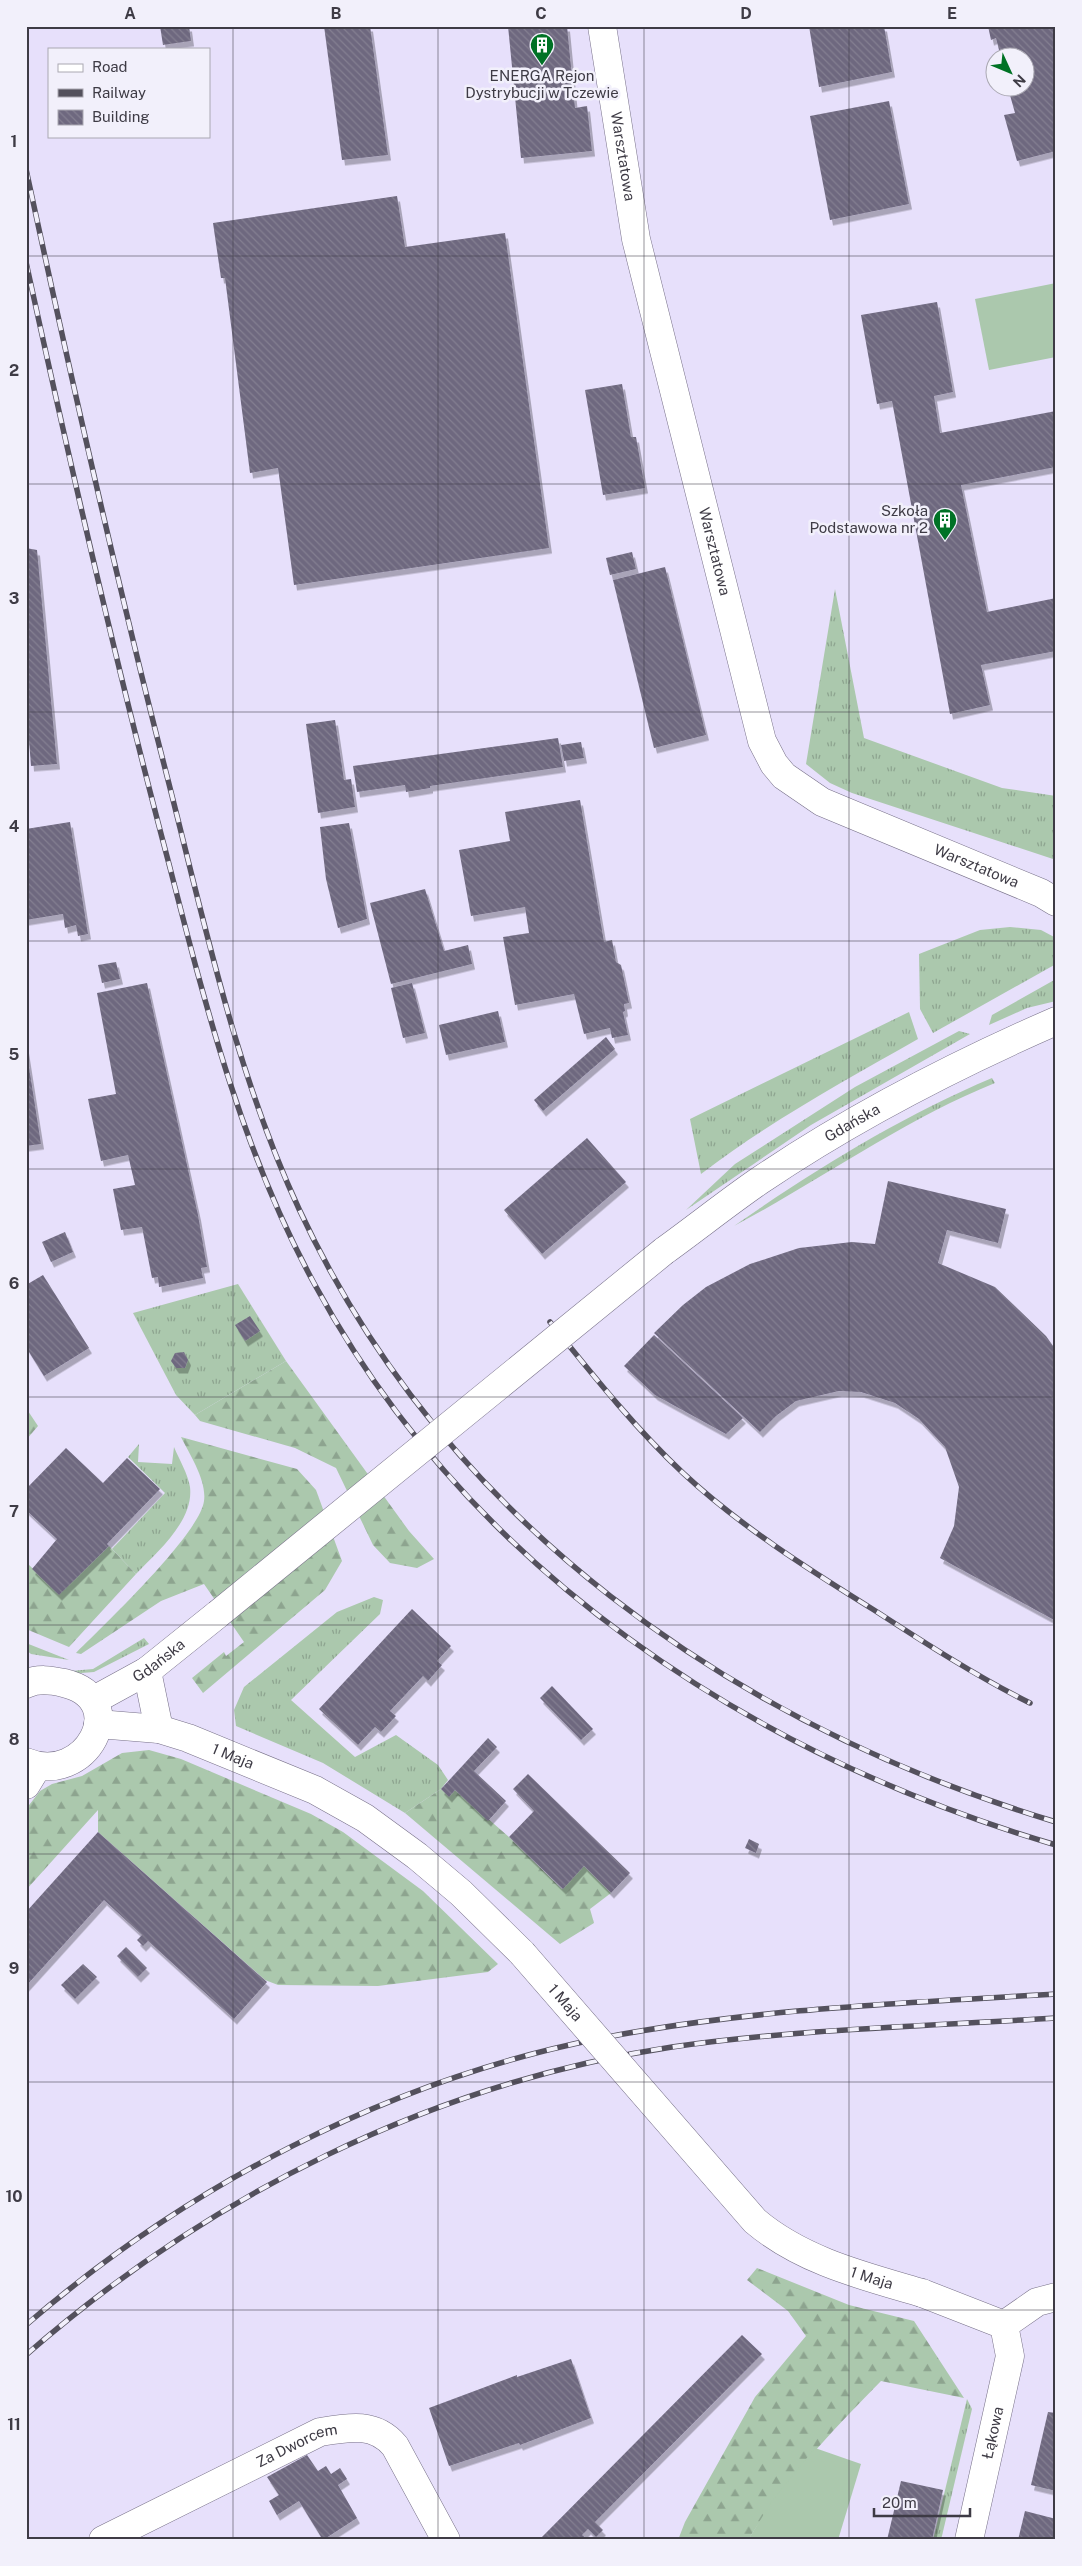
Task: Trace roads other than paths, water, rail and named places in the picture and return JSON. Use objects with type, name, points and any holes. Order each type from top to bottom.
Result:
[{"type":"street","name":"Warsztatowa","points":[[602,26],[636,239],[762,741],[774,764],[784,776],[822,802],[1041,893],[1056,902]]},
{"type":"street","name":"Gdańska","points":[[96,1712],[664,1251],[758,1182],[820,1142],[912,1090],[1056,1021]]},
{"type":"street","points":[[147,1671],[159,1729]]},
{"type":"street","points":[[28,1682],[44,1679],[72,1685],[96,1712],[94,1740],[78,1758],[58,1766],[30,1771]]},
{"type":"street","name":"1 Maja","points":[[96,1712],[159,1729],[274,1772],[315,1790],[365,1818],[417,1856],[462,1893],[522,1953],[760,2226],[790,2246],[822,2261],[922,2293],[1004,2325]]},
{"type":"street","points":[[1004,2325],[1037,2302],[1056,2297]]},
{"type":"street","name":"Łąkowa","points":[[969,2540],[1010,2356],[1004,2325]]},
{"type":"street","name":"Za Dworcem","points":[[103,2540],[320,2432],[344,2428],[377,2430],[386,2435],[395,2446],[446,2540]]},
{"type":"railway","points":[[26,169],[112,552],[224,998],[257,1105],[277,1157],[299,1209],[360,1321],[433,1423],[517,1515],[610,1596],[712,1668],[821,1729],[936,1780],[1056,1822]]},
{"type":"railway","points":[[26,262],[130,714],[212,1026],[247,1132],[267,1184],[290,1235],[315,1285],[379,1387],[453,1480],[536,1564],[628,1638],[728,1703],[833,1760],[943,1807],[1056,1845]]},
{"type":"railway","points":[[550,1322],[647,1437],[683,1473],[728,1511],[800,1563],[912,1635],[1030,1703]]},
{"type":"railway","points":[[26,2325],[88,2275],[154,2228],[222,2184],[293,2146],[366,2111],[442,2082],[519,2058],[597,2039],[654,2029],[768,2014],[825,2009],[1056,1994]]},
{"type":"railway","points":[[26,2355],[96,2298],[170,2245],[247,2197],[327,2155],[410,2118],[495,2088],[583,2064],[672,2047],[720,2041],[816,2032],[1056,2018]]},
{"type":"place","name":"ENERGA Rejon Dystrybucji w Tczewie","points":[[542,66]]},
{"type":"place","name":"Szkoła Podstawowa nr 2","points":[[945,541]]}]
